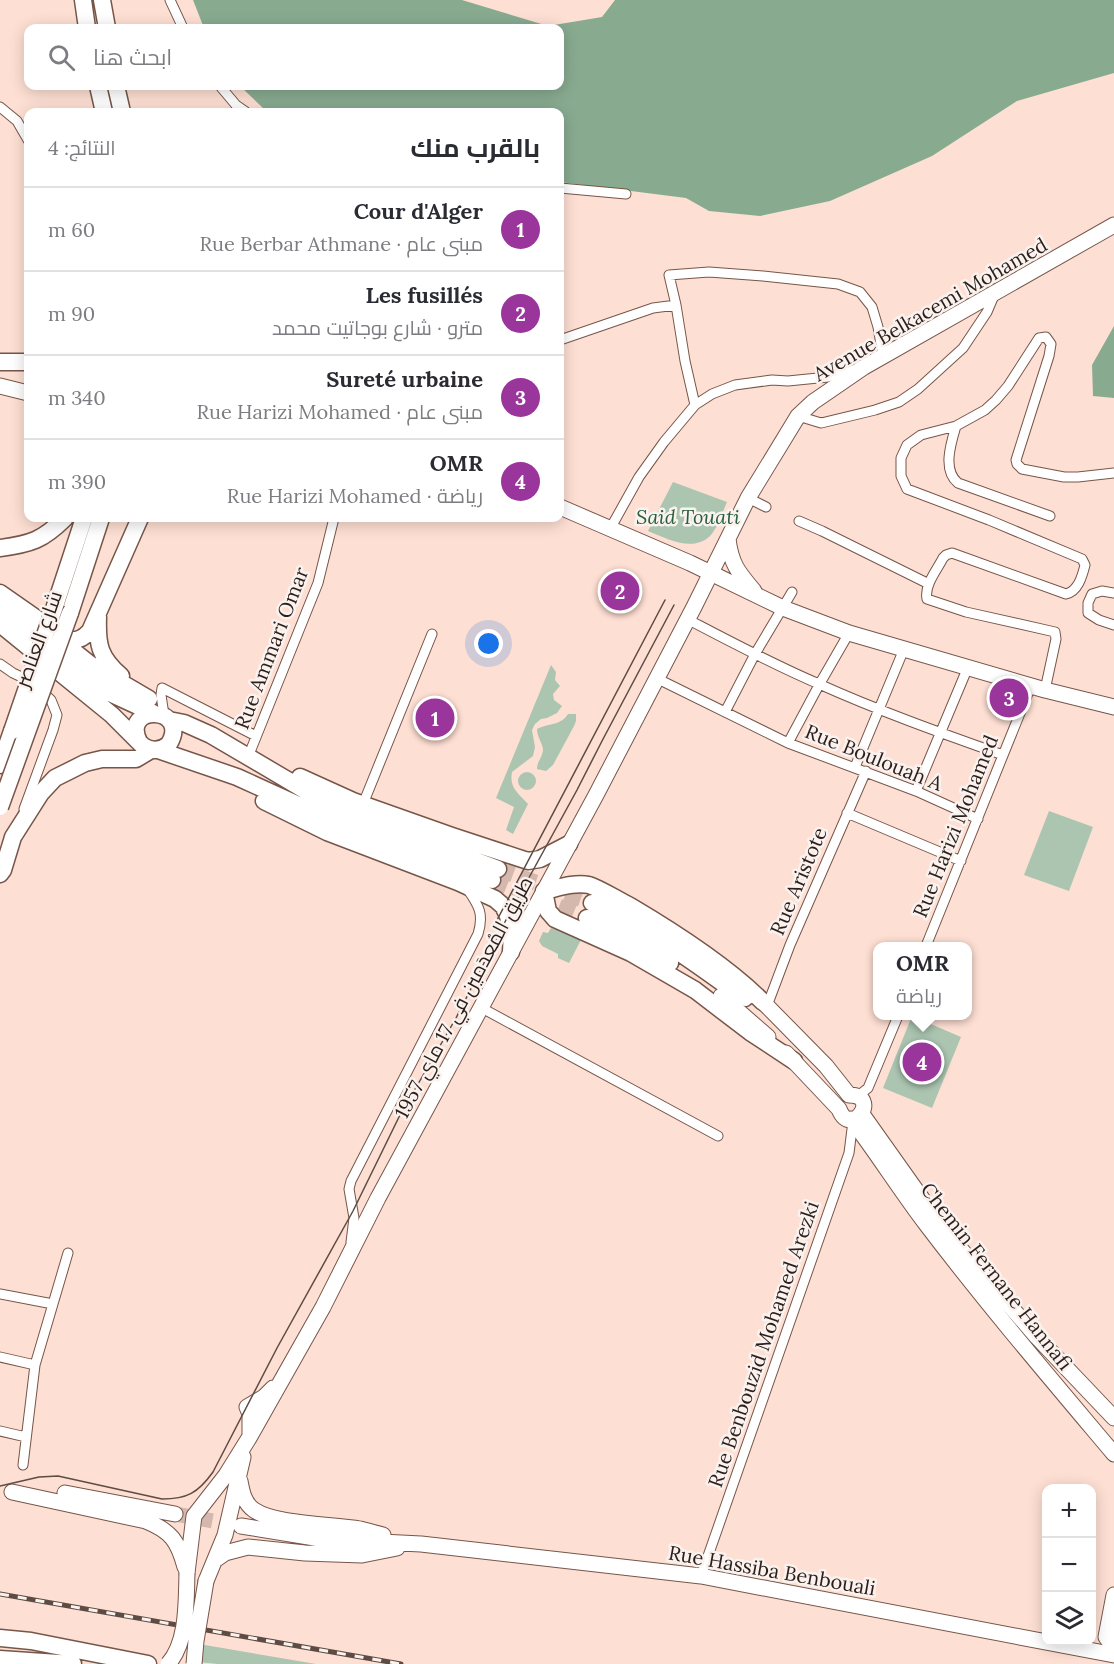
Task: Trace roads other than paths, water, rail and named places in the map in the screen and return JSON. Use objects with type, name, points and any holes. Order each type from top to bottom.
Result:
[{"type":"highway","points":[[83,0],[86,24]]},
{"type":"highway","points":[[102,0],[106,24]]},
{"type":"highway","points":[[99,90],[103,108]]},
{"type":"highway","points":[[117,90],[121,108]]},
{"type":"highway","points":[[0,362],[24,362]]},
{"type":"highway","points":[[0,548],[23,545],[50,533],[61,522]]},
{"type":"highway","name":"شارع العناصر","points":[[0,765],[7,729],[38,654],[83,522]]},
{"type":"highway","name":"شارع العناصر","points":[[0,807],[70,613],[100,522]]},
{"type":"highway","points":[[7,604],[66,639],[79,640],[90,631],[138,522]]},
{"type":"highway","points":[[0,593],[7,604],[159,712],[211,735],[318,798],[426,842],[495,874],[408,850],[327,818],[237,777],[150,747],[136,736],[138,723],[147,714],[159,712]]},
{"type":"highway","points":[[98,612],[98,639],[105,660],[172,726],[172,738],[169,744],[150,747],[142,756],[130,760]]},
{"type":"highway","points":[[0,624],[150,747]]},
{"type":"highway","points":[[0,874],[13,837],[41,793],[55,778],[85,763],[102,759],[201,764]]},
{"type":"highway","points":[[270,769],[286,772],[354,801],[528,861],[540,859],[569,844]]},
{"type":"highway","points":[[237,777],[243,786],[261,799],[327,832],[465,885],[495,899],[508,915],[512,932],[511,952]]},
{"type":"highway","points":[[765,1004],[721,966],[653,920],[589,885],[573,884],[544,891],[548,911],[555,919],[631,953],[695,990],[750,1032],[794,1061]]},
{"type":"highway","points":[[721,996],[590,911],[616,914],[689,958],[742,997],[765,1004]]},
{"type":"highway","points":[[0,1638],[31,1641],[148,1664]]},
{"type":"highway","points":[[8,1659],[73,1664]]},
{"type":"main road","name":"Avenue Belkacemi Mohamed","points":[[711,573],[748,498],[798,416],[813,402],[864,367],[1114,225]]},
{"type":"main road","points":[[0,386],[24,392]]},
{"type":"main road","points":[[564,509],[711,573],[783,608],[849,633],[1038,688],[1114,707]]},
{"type":"main road","points":[[728,539],[733,563],[757,594]]},
{"type":"main road","name":"طريق المُعدَمين في 17 ماي 1957","points":[[249,1438],[323,1307],[378,1198],[544,891],[711,573]]},
{"type":"main road","points":[[721,996],[794,1061],[839,1108],[842,1115],[855,1118],[864,1106],[861,1098],[853,1095],[765,1004]]},
{"type":"main road","points":[[839,1108],[843,1098],[853,1095]]},
{"type":"main road","name":"Chemin Fernane Hannafi","points":[[855,1118],[945,1231],[1036,1336],[1114,1418]]},
{"type":"main road","name":"Chemin Fernane Hannafi","points":[[855,1118],[932,1232],[1114,1454]]},
{"type":"main road","points":[[194,1664],[206,1581],[230,1520],[239,1471],[249,1438]]},
{"type":"main road","points":[[168,1664],[174,1658],[185,1623],[187,1573],[194,1516],[226,1475],[249,1438]]},
{"type":"main road","points":[[239,1471],[246,1502],[264,1515],[291,1521],[360,1529],[421,1544]]},
{"type":"main road","points":[[6,1491],[160,1526],[173,1537],[187,1573]]},
{"type":"main road","points":[[6,1491],[54,1491],[176,1514]]},
{"type":"main road","points":[[241,1526],[321,1539],[421,1544]]},
{"type":"main road","points":[[215,1560],[225,1553],[248,1547],[305,1553],[362,1555],[421,1544]]},
{"type":"main road","name":"Rue Hassiba Benbouali","points":[[421,1544],[701,1576],[1114,1655]]},
{"type":"main road","points":[[1114,1596],[1106,1637],[1114,1648]]},
{"type":"street","points":[[170,0],[181,24]]},
{"type":"street","points":[[223,90],[240,108]]},
{"type":"street","points":[[0,107],[17,121],[24,133]]},
{"type":"street","points":[[564,188],[626,194]]},
{"type":"street","points":[[695,405],[669,274],[708,273],[838,284],[860,292],[872,307],[883,356]]},
{"type":"street","points":[[798,416],[821,423],[898,402],[918,389],[963,348],[987,312],[995,293]]},
{"type":"street","points":[[564,339],[653,308],[676,305]]},
{"type":"street","points":[[799,521],[929,585],[943,558],[952,553],[1066,594],[1072,592],[1077,588],[1085,565],[1082,559],[907,489],[901,476],[901,458],[907,445],[921,435],[956,426],[985,410],[1008,386],[1039,338],[1046,337],[1051,344],[1049,356],[1016,460],[1017,464],[1022,469],[1064,477],[1114,472]]},
{"type":"street","points":[[610,529],[639,477],[664,442],[695,405],[712,394],[735,385],[772,380],[828,378],[864,367]]},
{"type":"street","points":[[956,426],[950,446],[951,478],[958,483],[1050,516]]},
{"type":"street","points":[[748,498],[766,507]]},
{"type":"street","name":"Rue Ammari Omar","points":[[248,757],[318,583],[333,522]]},
{"type":"street","name":"Rue Harizi Mohamed","points":[[928,942],[1003,755],[1038,688],[1056,639],[1055,632],[966,612],[927,599],[929,585]]},
{"type":"street","points":[[1114,593],[1102,591],[1092,594],[1088,603],[1088,613],[1114,625]]},
{"type":"street","points":[[724,712],[792,592]]},
{"type":"street","points":[[687,619],[819,685],[1003,755]]},
{"type":"street","points":[[788,743],[849,633]]},
{"type":"street","points":[[363,804],[432,634]]},
{"type":"street","points":[[855,767],[904,649]]},
{"type":"street","points":[[0,664],[32,682],[51,700],[57,715],[13,837]]},
{"type":"street","points":[[916,791],[968,668]]},
{"type":"street","name":"Rue Boulouah A","points":[[656,678],[788,743],[866,771],[978,819]]},
{"type":"street","points":[[159,712],[162,688],[256,736]]},
{"type":"street","name":"Rue Aristote","points":[[765,1004],[866,771]]},
{"type":"street","points":[[847,813],[961,861]]},
{"type":"street","points":[[347,1260],[354,1218],[349,1189],[351,1181],[481,925],[480,907],[465,885]]},
{"type":"street","points":[[480,1007],[718,1136]]},
{"type":"street","points":[[853,1095],[868,1088],[896,1020]]},
{"type":"street","name":"Rue Benbouzid Mohamed Arezki","points":[[701,1576],[849,1153],[855,1118]]},
{"type":"street","points":[[23,1464],[35,1365],[68,1253]]},
{"type":"street","points":[[0,1294],[53,1304]]},
{"type":"street","points":[[0,1357],[35,1365]]},
{"type":"street","points":[[0,1431],[26,1437]]},
{"type":"tunnel","points":[[498,869],[592,903]]},
{"type":"tunnel","points":[[492,880],[587,918]]},
{"type":"tunnel","points":[[175,1514],[240,1526]]},
{"type":"tram line","points":[[496,922],[665,600]]},
{"type":"tram line","points":[[0,1486],[39,1477],[58,1476],[162,1499],[185,1496],[197,1490],[208,1479],[353,1211],[399,1117],[456,1018],[674,605]]},
{"type":"railway","points":[[0,1594],[401,1664]]},
{"type":"place","name":"Les fusillés","points":[[620,591]]},
{"type":"place","name":"Sureté urbaine","points":[[1009,698]]},
{"type":"place","name":"Cour d'Alger","points":[[435,718]]},
{"type":"place","name":"OMR","points":[[922,1062]]},
{"type":"park label","name":"Said Touati","points":[[688,516]]}]
